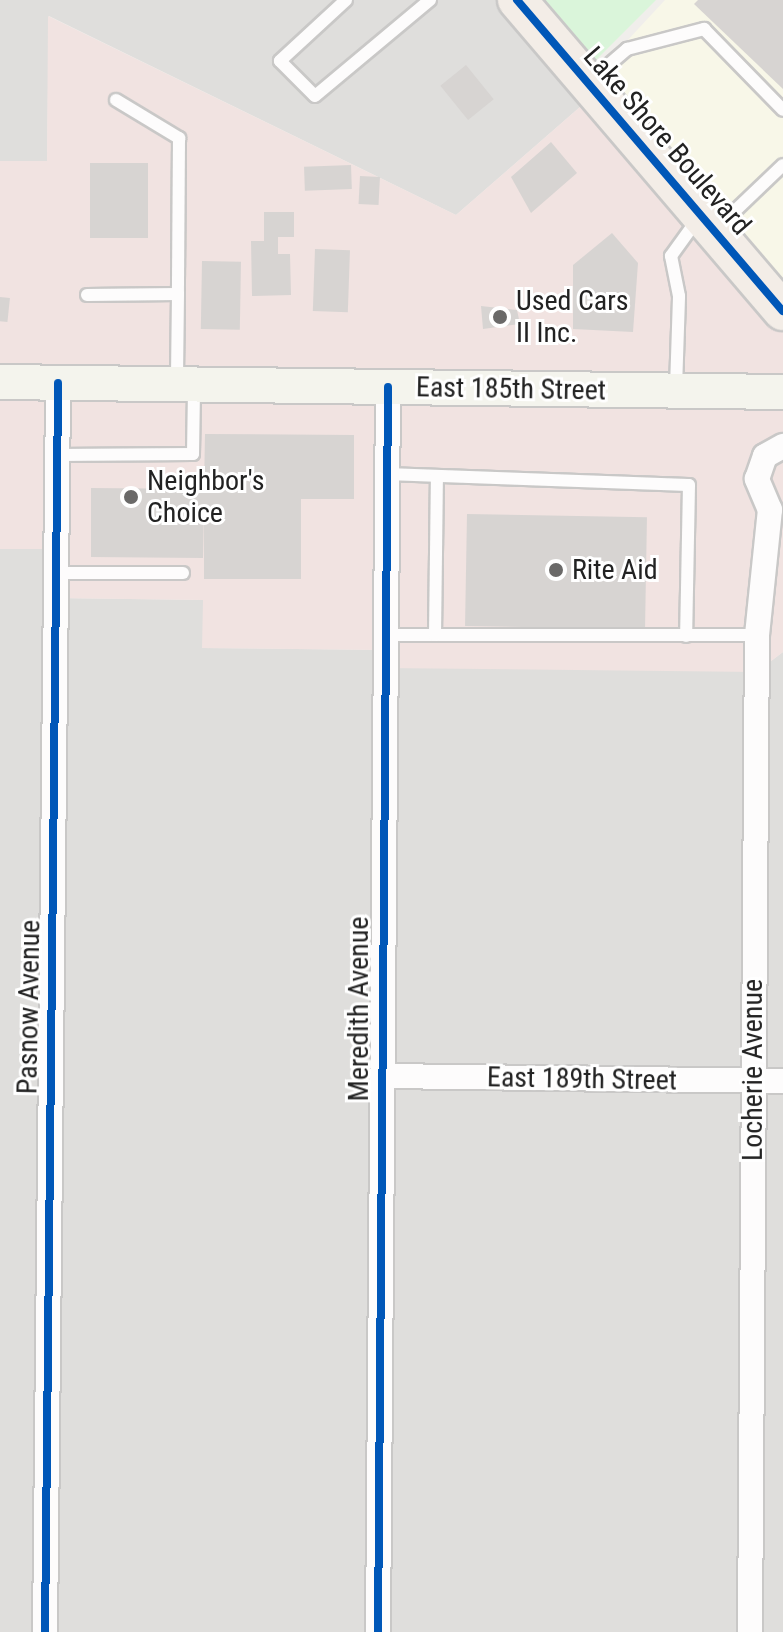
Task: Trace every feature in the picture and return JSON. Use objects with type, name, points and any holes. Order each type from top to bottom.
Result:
[{"type":"main road","name":"Lake Shore Boulevard","points":[[527,4],[588,83],[783,311]]},
{"type":"street","name":"East 185th Street","points":[[0,382],[783,392]]},
{"type":"street","name":"Pasnow Avenue","points":[[45,1632],[58,383]]},
{"type":"street","name":"Meredith Avenue","points":[[378,1632],[383,474],[388,387]]},
{"type":"street","name":"Locherie Avenue","points":[[750,1632],[757,635],[777,510],[757,479],[765,456],[783,446]]},
{"type":"street","name":"East 189th Street","points":[[381,1076],[783,1081]]},
{"type":"lane","points":[[346,0],[280,61],[315,96],[430,0]]},
{"type":"lane","points":[[588,83],[627,49],[704,29],[783,110]]},
{"type":"lane","points":[[57,455],[193,454],[178,294],[179,138],[116,100]]},
{"type":"lane","points":[[676,391],[679,296],[671,256],[708,222],[783,165]]},
{"type":"lane","points":[[87,295],[178,294]]},
{"type":"lane","points":[[383,474],[689,485],[686,636]]},
{"type":"lane","points":[[435,635],[437,476]]},
{"type":"lane","points":[[55,573],[183,573]]},
{"type":"lane","points":[[382,635],[757,635]]},
{"type":"shaded area","points":[[0,0],[517,0],[596,93],[456,215],[49,16],[47,161],[0,161]]},
{"type":"shaded area","points":[[665,0],[783,0],[783,311],[588,83]]},
{"type":"shaded area","points":[[48,16],[456,215],[596,93],[783,311],[783,652],[757,672],[382,668],[382,650],[202,648],[203,600],[55,598],[56,549],[0,549],[0,161],[47,161]]},
{"type":"shaded area","points":[[0,549],[56,549],[56,598],[203,600],[203,648],[382,650],[756,672],[783,652],[783,1632],[0,1632]]},
{"type":"green space","points":[[517,0],[656,0],[581,75]]},
{"type":"building","points":[[698,0],[783,0],[783,89],[694,4]]},
{"type":"building","points":[[466,65],[494,99],[468,120],[440,86]]},
{"type":"building","points":[[551,142],[577,173],[531,213],[511,177]]},
{"type":"building","points":[[90,163],[148,163],[148,238],[90,238]]},
{"type":"building","points":[[351,165],[352,189],[305,191],[304,167]]},
{"type":"building","points":[[360,176],[380,177],[379,205],[359,204]]},
{"type":"building","points":[[264,212],[294,212],[294,237],[278,237],[278,254],[290,254],[291,295],[252,296],[251,241],[264,241]]},
{"type":"building","points":[[612,233],[638,263],[633,332],[573,329],[573,265]]},
{"type":"building","points":[[315,249],[350,250],[348,312],[313,311]]},
{"type":"building","points":[[202,261],[241,262],[240,330],[201,329]]},
{"type":"building","points":[[0,297],[10,298],[7,322],[0,321]]},
{"type":"building","name":"Used Cars II Inc.","points":[[481,306],[517,310],[520,324],[483,329]]},
{"type":"building","points":[[205,434],[354,435],[354,499],[301,499],[301,579],[204,579],[204,509],[203,558],[91,557],[91,488],[204,489]]},
{"type":"building","name":"Rite Aid","points":[[467,514],[647,517],[645,629],[465,626]]},
{"type":"cycle path","points":[[517,0],[783,311]]},
{"type":"cycle path","points":[[45,1632],[58,383]]},
{"type":"cycle path","points":[[378,1632],[388,387]]},
{"type":"place","name":"Used Cars II Inc.","points":[[500,317]]},
{"type":"place","name":"Neighbor's Choice","points":[[131,497]]},
{"type":"place","name":"Rite Aid","points":[[556,570]]}]
